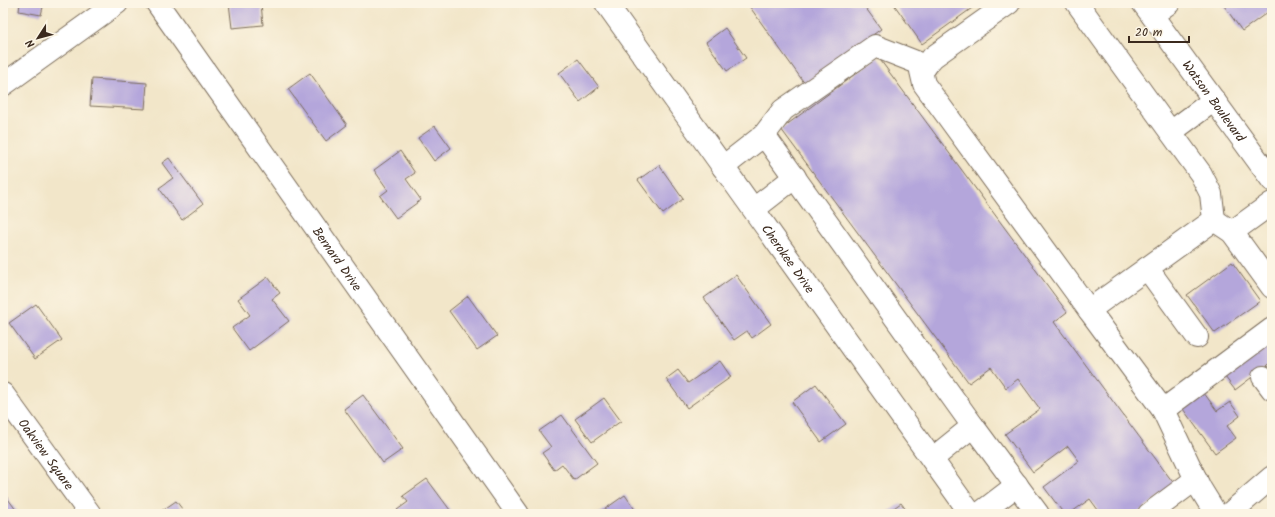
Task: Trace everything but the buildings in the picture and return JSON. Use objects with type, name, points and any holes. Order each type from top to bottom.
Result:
[{"type":"street","points":[[3,85],[117,3]]},
{"type":"street","name":"Bernard Drive","points":[[157,3],[518,514]]},
{"type":"street","name":"Cherokee Drive","points":[[606,3],[971,514]]},
{"type":"street","points":[[1009,3],[933,57],[921,71],[924,84],[1163,410],[1198,484],[1216,514]]},
{"type":"street","points":[[1077,3],[1201,174],[1211,194],[1214,220],[1232,232],[1272,287]]},
{"type":"street","name":"Watson Boulevard","points":[[1155,7],[1214,100],[1272,180]]},
{"type":"street","points":[[723,167],[764,135],[783,110],[875,46],[926,66]]},
{"type":"street","points":[[1170,132],[1214,100]]},
{"type":"street","points":[[764,135],[1038,514]]},
{"type":"street","points":[[754,209],[795,177]]},
{"type":"street","points":[[1232,232],[1272,203]]},
{"type":"street","points":[[1089,310],[1214,220]]},
{"type":"street","points":[[1147,268],[1197,337]]},
{"type":"street","points":[[1163,410],[1272,329]]},
{"type":"street","name":"Oakview Square","points":[[3,394],[90,514]]},
{"type":"street","points":[[932,459],[973,426]]},
{"type":"street","points":[[1229,514],[1272,477]]},
{"type":"street","points":[[1149,514],[1198,484]]},
{"type":"street","points":[[1166,514],[1198,484]]},
{"type":"street","points":[[979,514],[1017,485]]}]
